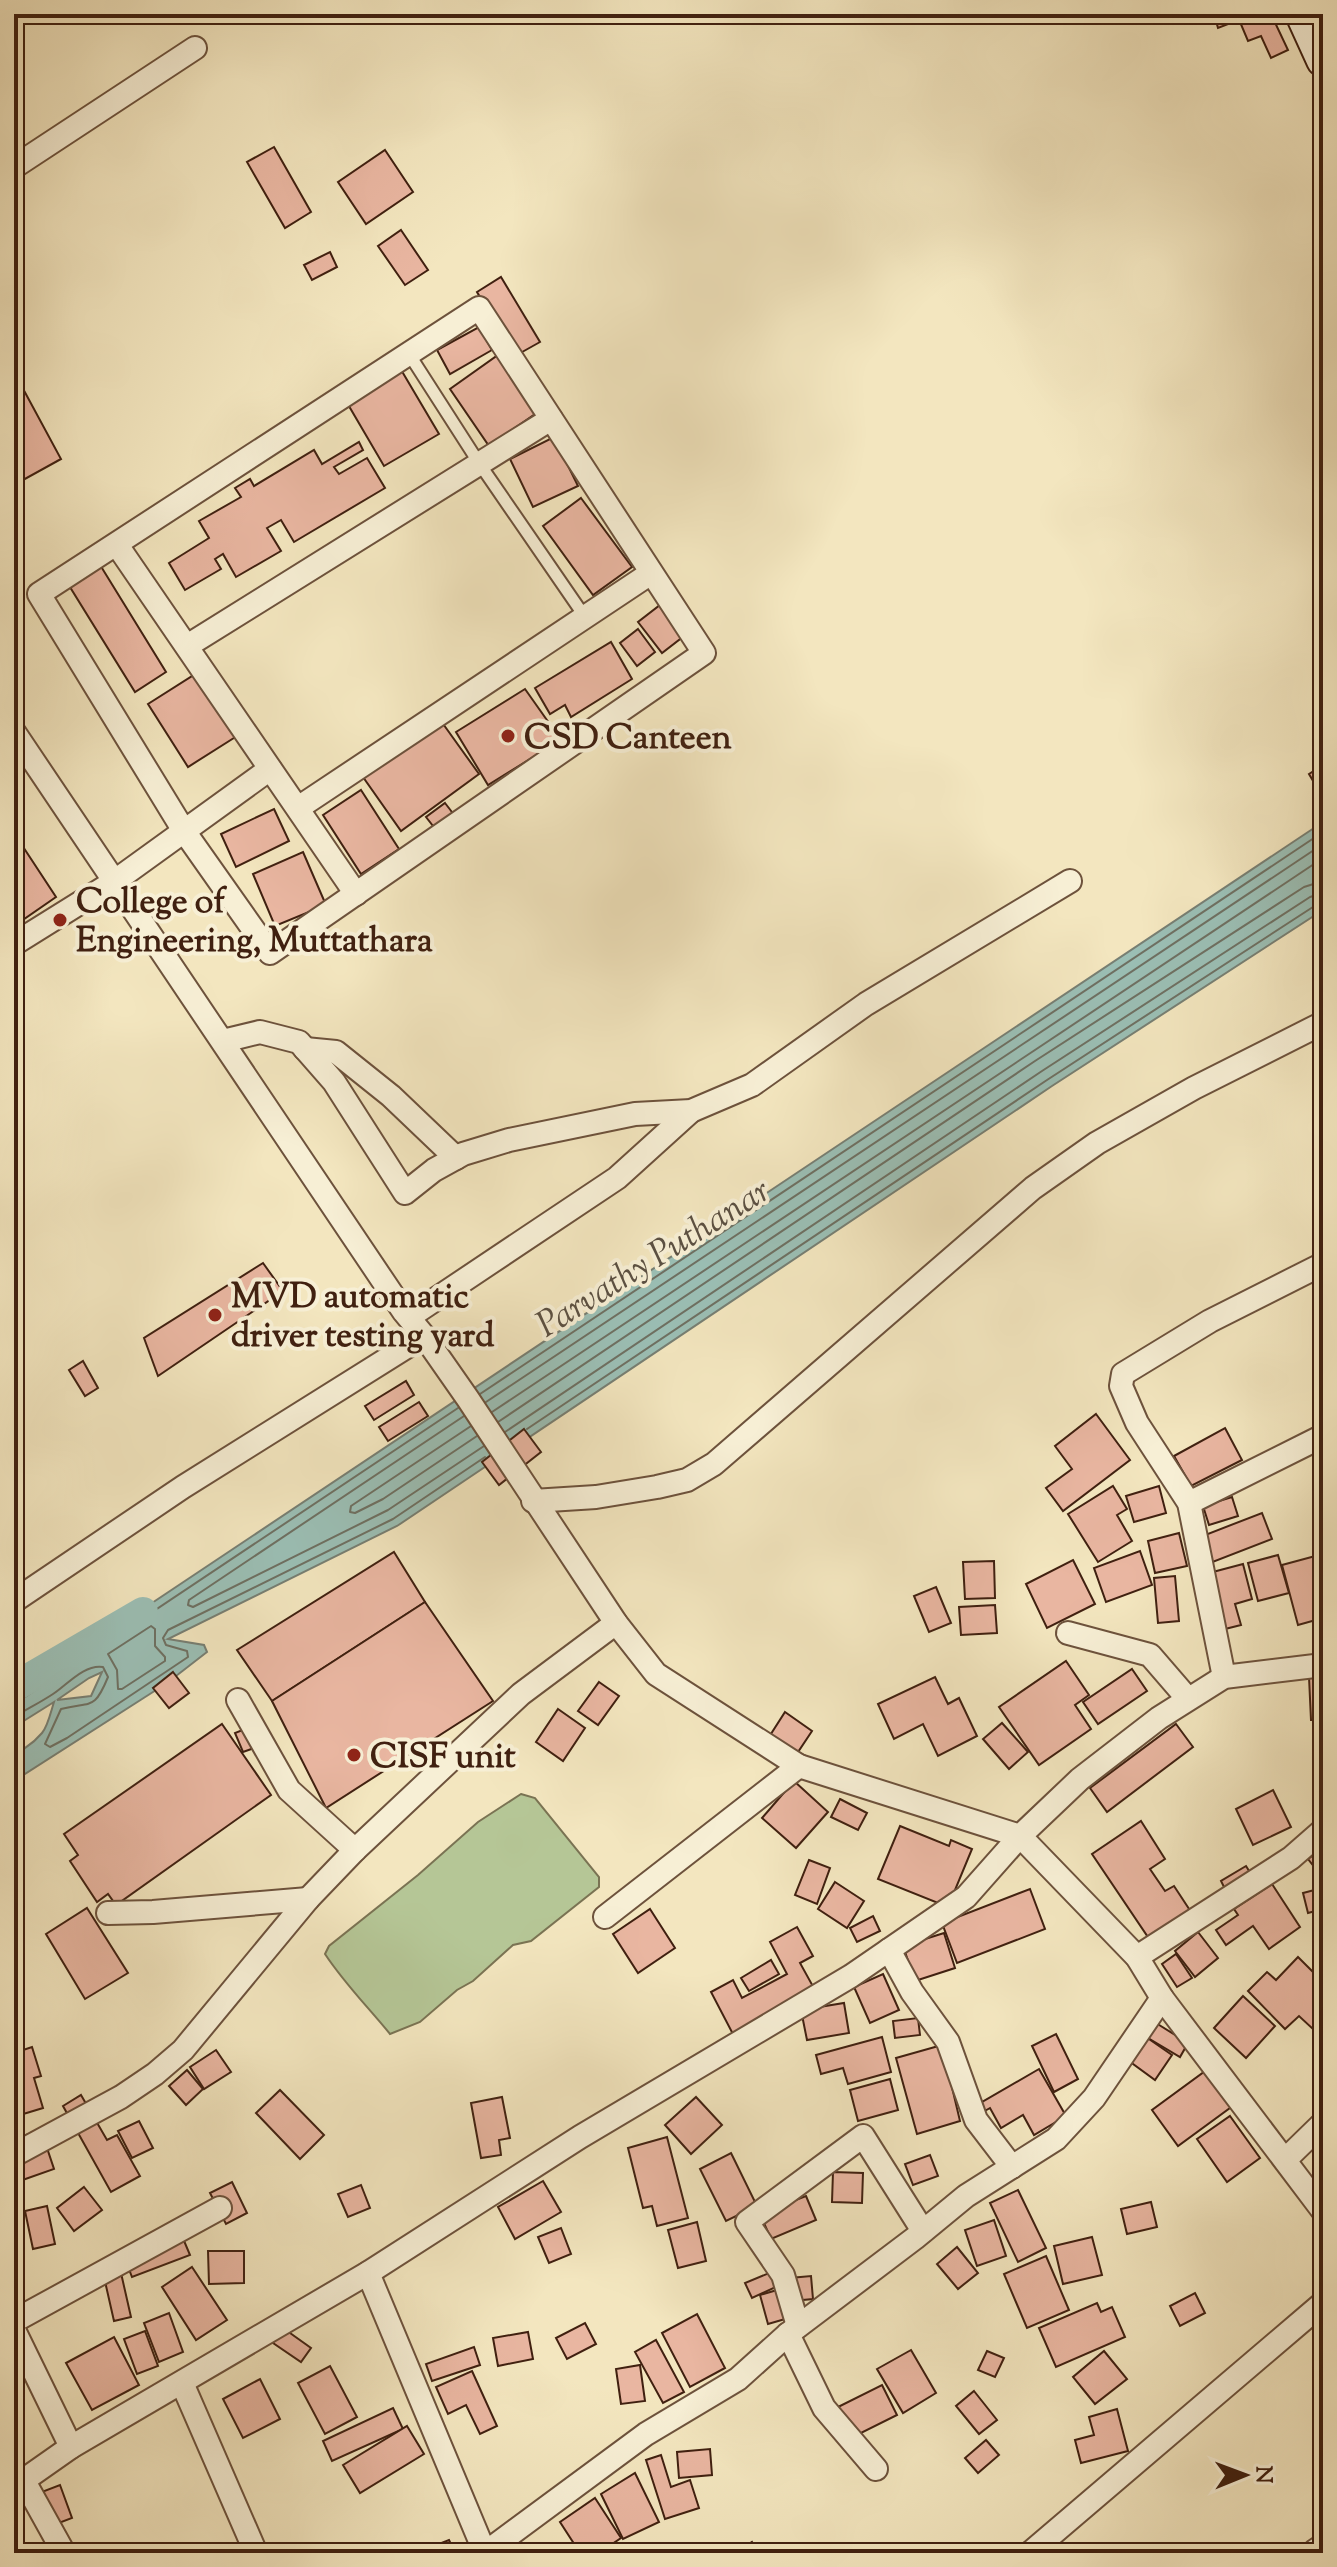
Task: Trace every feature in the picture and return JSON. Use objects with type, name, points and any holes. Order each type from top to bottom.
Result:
[{"type":"main road","points":[[1302,14],[1323,60]]},
{"type":"street","points":[[14,167],[195,48]]},
{"type":"street","points":[[479,308],[551,419],[704,653],[270,953],[184,831],[39,594],[479,308]]},
{"type":"street","points":[[187,646],[551,419]]},
{"type":"street","points":[[117,545],[356,894]]},
{"type":"street","points":[[298,808],[651,573]]},
{"type":"street","points":[[14,732],[409,1317],[468,1399],[616,1623],[656,1674],[799,1766],[1020,1836],[1137,1957],[1162,1998],[1323,2211]]},
{"type":"street","points":[[14,944],[115,881],[270,769]]},
{"type":"street","points":[[409,1317],[617,1178],[691,1111],[752,1085],[866,1004],[1070,881]]},
{"type":"street","points":[[533,1501],[596,1497],[657,1487],[687,1480],[714,1464],[1033,1188],[1097,1143],[1194,1088],[1323,1023]]},
{"type":"street","points":[[223,1041],[260,1032],[299,1042],[334,1082],[405,1193],[434,1170],[456,1158],[509,1140],[635,1114],[691,1111]]},
{"type":"street","points":[[305,1049],[336,1052],[419,1121],[456,1158]]},
{"type":"street","points":[[1224,1677],[1189,1503],[1137,1423],[1121,1386],[1123,1374],[1210,1321],[1323,1264]]},
{"type":"street","points":[[14,1601],[183,1487],[424,1336]]},
{"type":"street","points":[[1189,1503],[1323,1436]]},
{"type":"street","points":[[14,2155],[121,2097],[174,2058],[308,1899],[355,1850],[521,1694],[616,1623]]},
{"type":"street","points":[[1068,1633],[1150,1655],[1188,1699]]},
{"type":"street","points":[[64,2553],[19,2484],[71,2447],[368,2273],[580,2137],[851,1976],[966,1897],[1020,1836],[1080,1779],[1188,1699],[1224,1677],[1323,1665]]},
{"type":"street","points":[[238,1700],[289,1790],[355,1850]]},
{"type":"street","points":[[605,1917],[799,1766]]},
{"type":"street","points":[[1137,1957],[1291,1858],[1323,1830]]},
{"type":"street","points":[[108,1913],[308,1899]]},
{"type":"street","points":[[889,1950],[912,1992],[948,2042],[976,2120],[1012,2167]]},
{"type":"street","points":[[368,2273],[485,2553],[646,2434],[738,2379],[793,2330],[966,2196],[1056,2139],[1071,2125],[1119,2063],[1162,1998]]},
{"type":"street","points":[[1285,2160],[1323,2123]]},
{"type":"street","points":[[876,2469],[824,2408],[793,2330],[783,2275],[747,2222],[863,2136],[923,2231]]},
{"type":"street","points":[[14,2321],[220,2208]]},
{"type":"street","points":[[1030,2553],[1323,2303]]},
{"type":"street","points":[[14,2330],[71,2447]]},
{"type":"street","points":[[182,2383],[256,2553]]},
{"type":"street","points":[[1317,2553],[1323,2549]]},
{"type":"lane","points":[[409,354],[479,463],[585,617]]},
{"type":"green space","points":[[521,1794],[535,1798],[599,1877],[599,1887],[531,1941],[513,1945],[420,2022],[390,2034],[332,1965],[325,1954],[329,1946],[478,1822]]},
{"type":"water","points":[[1323,822],[1323,910],[1052,1086],[397,1526],[168,1639],[204,1645],[207,1652],[167,1683],[14,1781],[20,1751],[44,1730],[54,1702],[14,1727],[14,1695]],"holes":[[[102,1672],[91,1696],[57,1700]]]},
{"type":"building","points":[[1176,14],[1205,14],[1180,23]]},
{"type":"building","points":[[1214,14],[1254,14],[1218,28]]},
{"type":"building","points":[[1257,14],[1271,14],[1288,50],[1271,58],[1261,36],[1248,41],[1240,22]]},
{"type":"building","points":[[274,147],[311,212],[285,228],[247,162]]},
{"type":"building","points":[[385,150],[413,192],[366,224],[338,182]]},
{"type":"building","points":[[401,230],[428,270],[405,285],[378,246]]},
{"type":"building","points":[[330,252],[337,267],[312,280],[304,265]]},
{"type":"building","points":[[501,277],[540,342],[515,356],[477,292]]},
{"type":"building","points":[[479,327],[492,350],[450,374],[437,350]]},
{"type":"building","points":[[498,355],[538,412],[489,446],[450,389]]},
{"type":"building","points":[[400,368],[439,434],[384,466],[346,401]]},
{"type":"building","points":[[14,372],[61,459],[14,485]]},
{"type":"building","points":[[554,437],[578,486],[533,507],[510,459]]},
{"type":"building","points":[[359,442],[363,450],[334,467],[339,474],[367,458],[385,488],[294,542],[281,520],[267,528],[281,551],[236,577],[223,554],[215,559],[221,569],[185,590],[169,563],[209,538],[199,521],[241,497],[235,488],[250,479],[254,486],[314,450],[322,464]]},
{"type":"building","points":[[581,498],[632,567],[593,595],[543,526]]},
{"type":"building","points":[[97,560],[166,672],[135,692],[65,579]]},
{"type":"building","points":[[660,605],[684,636],[662,653],[638,622]]},
{"type":"building","points":[[638,629],[655,652],[637,666],[620,643]]},
{"type":"building","points":[[611,642],[632,679],[571,717],[565,705],[550,714],[535,688]]},
{"type":"building","points":[[197,673],[237,736],[188,767],[148,704]]},
{"type":"building","name":"CSD Canteen","points":[[525,689],[561,740],[488,785],[456,732]]},
{"type":"building","points":[[441,721],[479,774],[401,831],[363,777]]},
{"type":"building","points":[[1323,765],[1323,796],[1322,796],[1309,774]]},
{"type":"building","points":[[361,790],[399,849],[361,874],[323,815]]},
{"type":"building","points":[[445,803],[455,816],[437,831],[426,817]]},
{"type":"building","points":[[274,809],[289,841],[236,867],[221,834]]},
{"type":"building","points":[[14,833],[56,897],[14,926]]},
{"type":"building","points":[[303,852],[326,905],[275,926],[253,874]]},
{"type":"building","name":"MVD automatic driver testing yard","points":[[263,1263],[283,1291],[158,1376],[144,1338]]},
{"type":"building","points":[[83,1361],[98,1388],[85,1396],[69,1370]]},
{"type":"building","points":[[406,1381],[414,1395],[374,1420],[365,1406]]},
{"type":"building","points":[[419,1402],[428,1416],[388,1441],[379,1427]]},
{"type":"building","points":[[1096,1414],[1130,1460],[1063,1511],[1046,1488],[1072,1469],[1055,1446]]},
{"type":"building","points":[[1225,1428],[1242,1460],[1191,1486],[1174,1456]]},
{"type":"building","points":[[524,1429],[541,1452],[499,1485],[482,1462]]},
{"type":"building","points":[[1113,1486],[1127,1509],[1117,1515],[1132,1541],[1098,1562],[1068,1514]]},
{"type":"building","points":[[1159,1486],[1166,1513],[1134,1522],[1126,1496]]},
{"type":"building","points":[[1232,1497],[1238,1516],[1209,1525],[1203,1506]]},
{"type":"building","points":[[1262,1513],[1272,1539],[1210,1563],[1200,1537]]},
{"type":"building","points":[[1179,1533],[1187,1566],[1155,1573],[1148,1541]]},
{"type":"building","points":[[1140,1551],[1152,1585],[1106,1602],[1094,1568]]},
{"type":"building","name":"CISF unit","points":[[394,1552],[425,1602],[272,1701],[237,1650]]},
{"type":"building","points":[[1278,1555],[1289,1593],[1258,1601],[1248,1563]]},
{"type":"building","points":[[1319,1555],[1323,1573],[1323,1618],[1298,1625],[1282,1565]]},
{"type":"building","points":[[1073,1560],[1095,1604],[1047,1628],[1026,1584]]},
{"type":"building","points":[[994,1561],[995,1598],[965,1599],[963,1562]]},
{"type":"building","points":[[1243,1564],[1252,1599],[1235,1604],[1241,1625],[1225,1629],[1209,1573]]},
{"type":"building","points":[[1175,1576],[1179,1621],[1158,1623],[1154,1578]]},
{"type":"building","points":[[936,1587],[951,1623],[929,1632],[914,1596]]},
{"type":"building","name":"CISF unit","points":[[425,1602],[493,1701],[326,1808],[272,1701]]},
{"type":"building","points":[[995,1605],[997,1633],[961,1635],[959,1607]]},
{"type":"building","points":[[1066,1661],[1089,1695],[1075,1705],[1091,1729],[1039,1765],[999,1707]]},
{"type":"building","points":[[1132,1669],[1147,1691],[1098,1724],[1083,1702]]},
{"type":"building","points":[[173,1672],[189,1693],[169,1708],[153,1688]]},
{"type":"building","points":[[1323,1676],[1323,1720],[1311,1720],[1309,1677]]},
{"type":"building","points":[[935,1677],[948,1704],[959,1698],[977,1736],[938,1756],[923,1724],[894,1739],[878,1704]]},
{"type":"building","points":[[599,1682],[619,1696],[598,1725],[578,1711]]},
{"type":"building","points":[[558,1709],[585,1728],[563,1761],[536,1742]]},
{"type":"building","points":[[785,1712],[812,1731],[796,1755],[769,1737]]},
{"type":"building","points":[[1002,1723],[1028,1752],[1009,1769],[983,1739]]},
{"type":"building","points":[[222,1724],[271,1795],[116,1905],[108,1894],[97,1902],[70,1861],[78,1855],[64,1834]]},
{"type":"building","points":[[1176,1724],[1193,1747],[1107,1812],[1090,1788]]},
{"type":"building","points":[[250,1727],[257,1747],[243,1752],[235,1733]]},
{"type":"building","points":[[794,1781],[828,1812],[796,1848],[762,1818]]},
{"type":"building","points":[[1273,1790],[1291,1827],[1253,1845],[1236,1809]]},
{"type":"building","points":[[840,1799],[867,1813],[858,1830],[831,1817]]},
{"type":"building","points":[[1141,1821],[1165,1859],[1150,1869],[1165,1891],[1174,1886],[1195,1918],[1154,1946],[1092,1854]]},
{"type":"building","points":[[900,1826],[949,1846],[951,1840],[972,1849],[948,1907],[878,1879]]},
{"type":"building","points":[[1323,1848],[1323,1878],[1308,1859]]},
{"type":"building","points":[[809,1860],[830,1868],[817,1904],[795,1895]]},
{"type":"building","points":[[1246,1866],[1254,1879],[1228,1895],[1221,1881]]},
{"type":"building","points":[[835,1882],[864,1901],[847,1928],[818,1909]]},
{"type":"building","points":[[1272,1884],[1300,1927],[1269,1949],[1253,1926],[1226,1945],[1216,1930],[1238,1915],[1234,1909]]},
{"type":"building","points":[[1322,1888],[1323,1909],[1308,1913],[1303,1893]]},
{"type":"building","points":[[1030,1889],[1045,1929],[957,1963],[942,1923]]},
{"type":"building","points":[[87,1908],[128,1973],[85,1999],[46,1934]]},
{"type":"building","points":[[650,1909],[675,1948],[638,1973],[613,1934]]},
{"type":"building","points":[[873,1916],[880,1931],[857,1942],[850,1928]]},
{"type":"building","points":[[797,1927],[813,1956],[800,1963],[815,1990],[734,2036],[711,1992],[733,1980],[742,1998],[787,1974],[770,1942]]},
{"type":"building","points":[[1198,1932],[1218,1958],[1195,1977],[1175,1951]]},
{"type":"building","points":[[944,1933],[955,1968],[915,1981],[903,1946]]},
{"type":"building","points":[[1176,1954],[1192,1978],[1177,1987],[1162,1964]]},
{"type":"building","points":[[1298,1957],[1323,1982],[1323,2022],[1314,2030],[1299,2016],[1285,2029],[1248,1991],[1267,1972],[1276,1980]]},
{"type":"building","points":[[771,1960],[779,1974],[749,1991],[741,1978]]},
{"type":"building","points":[[883,1974],[899,2010],[870,2023],[854,1987]]},
{"type":"building","points":[[1243,1996],[1275,2026],[1246,2058],[1214,2028]]},
{"type":"building","points":[[844,2003],[849,2033],[807,2040],[801,2010]]},
{"type":"building","points":[[918,2018],[920,2035],[895,2038],[893,2021]]},
{"type":"building","points":[[1156,2023],[1188,2043],[1180,2057],[1148,2038]]},
{"type":"building","points":[[1056,2034],[1078,2079],[1054,2092],[1032,2046]]},
{"type":"building","points":[[882,2037],[891,2072],[848,2084],[843,2068],[821,2074],[816,2055]]},
{"type":"building","points":[[1146,2037],[1172,2055],[1155,2080],[1129,2061]]},
{"type":"building","points":[[942,2045],[960,2121],[917,2134],[896,2058]]},
{"type":"building","points":[[32,2047],[41,2076],[34,2078],[43,2108],[20,2115],[14,2097],[14,2053]]},
{"type":"building","points":[[216,2050],[231,2072],[204,2089],[190,2067]]},
{"type":"building","points":[[1039,2069],[1066,2116],[1034,2135],[1023,2115],[1001,2128],[990,2108],[981,2113],[977,2105]]},
{"type":"building","points":[[1208,2069],[1234,2105],[1178,2146],[1152,2110]]},
{"type":"building","points":[[187,2070],[203,2089],[186,2105],[169,2086]]},
{"type":"building","points":[[890,2079],[898,2110],[858,2121],[850,2090]]},
{"type":"building","points":[[280,2090],[324,2135],[300,2159],[256,2113]]},
{"type":"building","points":[[81,2095],[107,2140],[117,2135],[140,2176],[111,2192],[63,2106]]},
{"type":"building","points":[[502,2097],[510,2138],[499,2140],[501,2155],[481,2158],[471,2103]]},
{"type":"building","points":[[696,2097],[722,2125],[691,2154],[665,2125]]},
{"type":"building","points":[[1230,2116],[1260,2158],[1227,2182],[1197,2139]]},
{"type":"building","points":[[139,2121],[153,2148],[132,2158],[118,2131]]},
{"type":"building","points":[[41,2130],[54,2169],[14,2183],[14,2139]]},
{"type":"building","points":[[667,2137],[688,2218],[657,2226],[652,2206],[643,2208],[628,2148]]},
{"type":"building","points":[[731,2153],[757,2206],[726,2221],[700,2169]]},
{"type":"building","points":[[930,2155],[938,2176],[913,2185],[905,2164]]},
{"type":"building","points":[[833,2172],[863,2173],[862,2203],[832,2202]]},
{"type":"building","points":[[543,2181],[561,2212],[515,2239],[498,2207]]},
{"type":"building","points":[[232,2182],[247,2213],[226,2224],[210,2193]]},
{"type":"building","points":[[361,2185],[370,2208],[348,2217],[338,2194]]},
{"type":"building","points":[[84,2187],[102,2210],[74,2231],[57,2208]]},
{"type":"building","points":[[1018,2190],[1046,2248],[1018,2262],[990,2203]]},
{"type":"building","points":[[806,2196],[816,2220],[771,2239],[760,2214]]},
{"type":"building","points":[[1151,2202],[1157,2227],[1127,2234],[1121,2209]]},
{"type":"building","points":[[47,2206],[55,2244],[33,2249],[25,2211]]},
{"type":"building","points":[[994,2220],[1006,2256],[977,2266],[965,2230]]},
{"type":"building","points":[[697,2222],[706,2261],[678,2268],[668,2230]]},
{"type":"building","points":[[561,2228],[571,2254],[549,2263],[538,2237]]},
{"type":"building","points":[[179,2229],[190,2255],[132,2277],[122,2251]]},
{"type":"building","points":[[1092,2237],[1102,2275],[1063,2284],[1054,2246]]},
{"type":"building","points":[[957,2247],[978,2273],[958,2289],[937,2264]]},
{"type":"building","points":[[208,2251],[244,2251],[244,2283],[209,2284]]},
{"type":"building","points":[[1046,2256],[1069,2310],[1027,2328],[1004,2274]]},
{"type":"building","points":[[192,2267],[227,2320],[196,2340],[162,2287]]},
{"type":"building","points":[[774,2271],[780,2285],[752,2298],[745,2283]]},
{"type":"building","points":[[121,2273],[131,2317],[114,2321],[104,2277]]},
{"type":"building","points":[[811,2276],[813,2299],[792,2301],[790,2278]]},
{"type":"building","points":[[784,2288],[792,2317],[768,2324],[760,2295]]},
{"type":"building","points":[[1195,2293],[1205,2313],[1180,2326],[1170,2306]]},
{"type":"building","points":[[1097,2303],[1101,2312],[1112,2307],[1125,2337],[1056,2367],[1039,2328]]},
{"type":"building","points":[[169,2313],[183,2352],[159,2362],[144,2323]]},
{"type":"building","points":[[697,2314],[725,2368],[690,2387],[662,2333]]},
{"type":"building","points":[[585,2323],[596,2344],[567,2359],[556,2338]]},
{"type":"building","points":[[283,2328],[311,2348],[301,2362],[273,2343]]},
{"type":"building","points":[[145,2331],[158,2366],[137,2374],[124,2339]]},
{"type":"building","points":[[528,2332],[533,2359],[498,2366],[493,2338]]},
{"type":"building","points":[[114,2337],[139,2385],[92,2410],[66,2363]]},
{"type":"building","points":[[656,2340],[684,2392],[663,2403],[635,2352]]},
{"type":"building","points":[[474,2347],[480,2365],[432,2381],[426,2364]]},
{"type":"building","points":[[911,2350],[936,2393],[903,2413],[877,2369]]},
{"type":"building","points":[[987,2351],[1004,2358],[995,2377],[978,2370]]},
{"type":"building","points":[[1104,2351],[1127,2379],[1095,2404],[1073,2377]]},
{"type":"building","points":[[640,2365],[645,2401],[621,2404],[616,2369]]},
{"type":"building","points":[[330,2366],[357,2417],[325,2434],[298,2383]]},
{"type":"building","points":[[472,2371],[497,2426],[480,2434],[466,2405],[448,2414],[436,2387]]},
{"type":"building","points":[[260,2379],[280,2419],[243,2438],[223,2399]]},
{"type":"building","points":[[882,2385],[897,2415],[851,2438],[836,2408]]},
{"type":"building","points":[[974,2391],[997,2420],[979,2434],[956,2406]]},
{"type":"building","points":[[393,2408],[403,2429],[332,2461],[323,2441]]},
{"type":"building","points":[[1117,2409],[1128,2451],[1081,2463],[1075,2440],[1094,2435],[1089,2417]]},
{"type":"building","points":[[407,2426],[424,2454],[360,2493],[343,2465]]},
{"type":"building","points":[[986,2440],[999,2455],[978,2473],[965,2458]]},
{"type":"building","points":[[710,2449],[712,2475],[679,2478],[677,2452]]},
{"type":"building","points":[[661,2455],[671,2487],[690,2480],[699,2508],[665,2519],[646,2460]]},
{"type":"building","points":[[635,2473],[659,2522],[623,2539],[601,2494]]},
{"type":"building","points":[[60,2485],[72,2518],[51,2526],[39,2493]]},
{"type":"building","points":[[595,2498],[621,2538],[599,2553],[580,2553],[560,2522]]},
{"type":"building","points":[[449,2540],[455,2553],[416,2553]]},
{"type":"building","points":[[752,2542],[759,2553],[735,2553]]},
{"type":"waterway","name":"Parvathy Puthanar","points":[[14,1687],[143,1612]]},
{"type":"place","name":"CSD Canteen","points":[[508,736]]},
{"type":"place","name":"College of Engineering, Muttathara","points":[[60,920]]},
{"type":"place","name":"MVD automatic driver testing yard","points":[[215,1315]]},
{"type":"place","name":"CISF unit","points":[[354,1755]]}]
